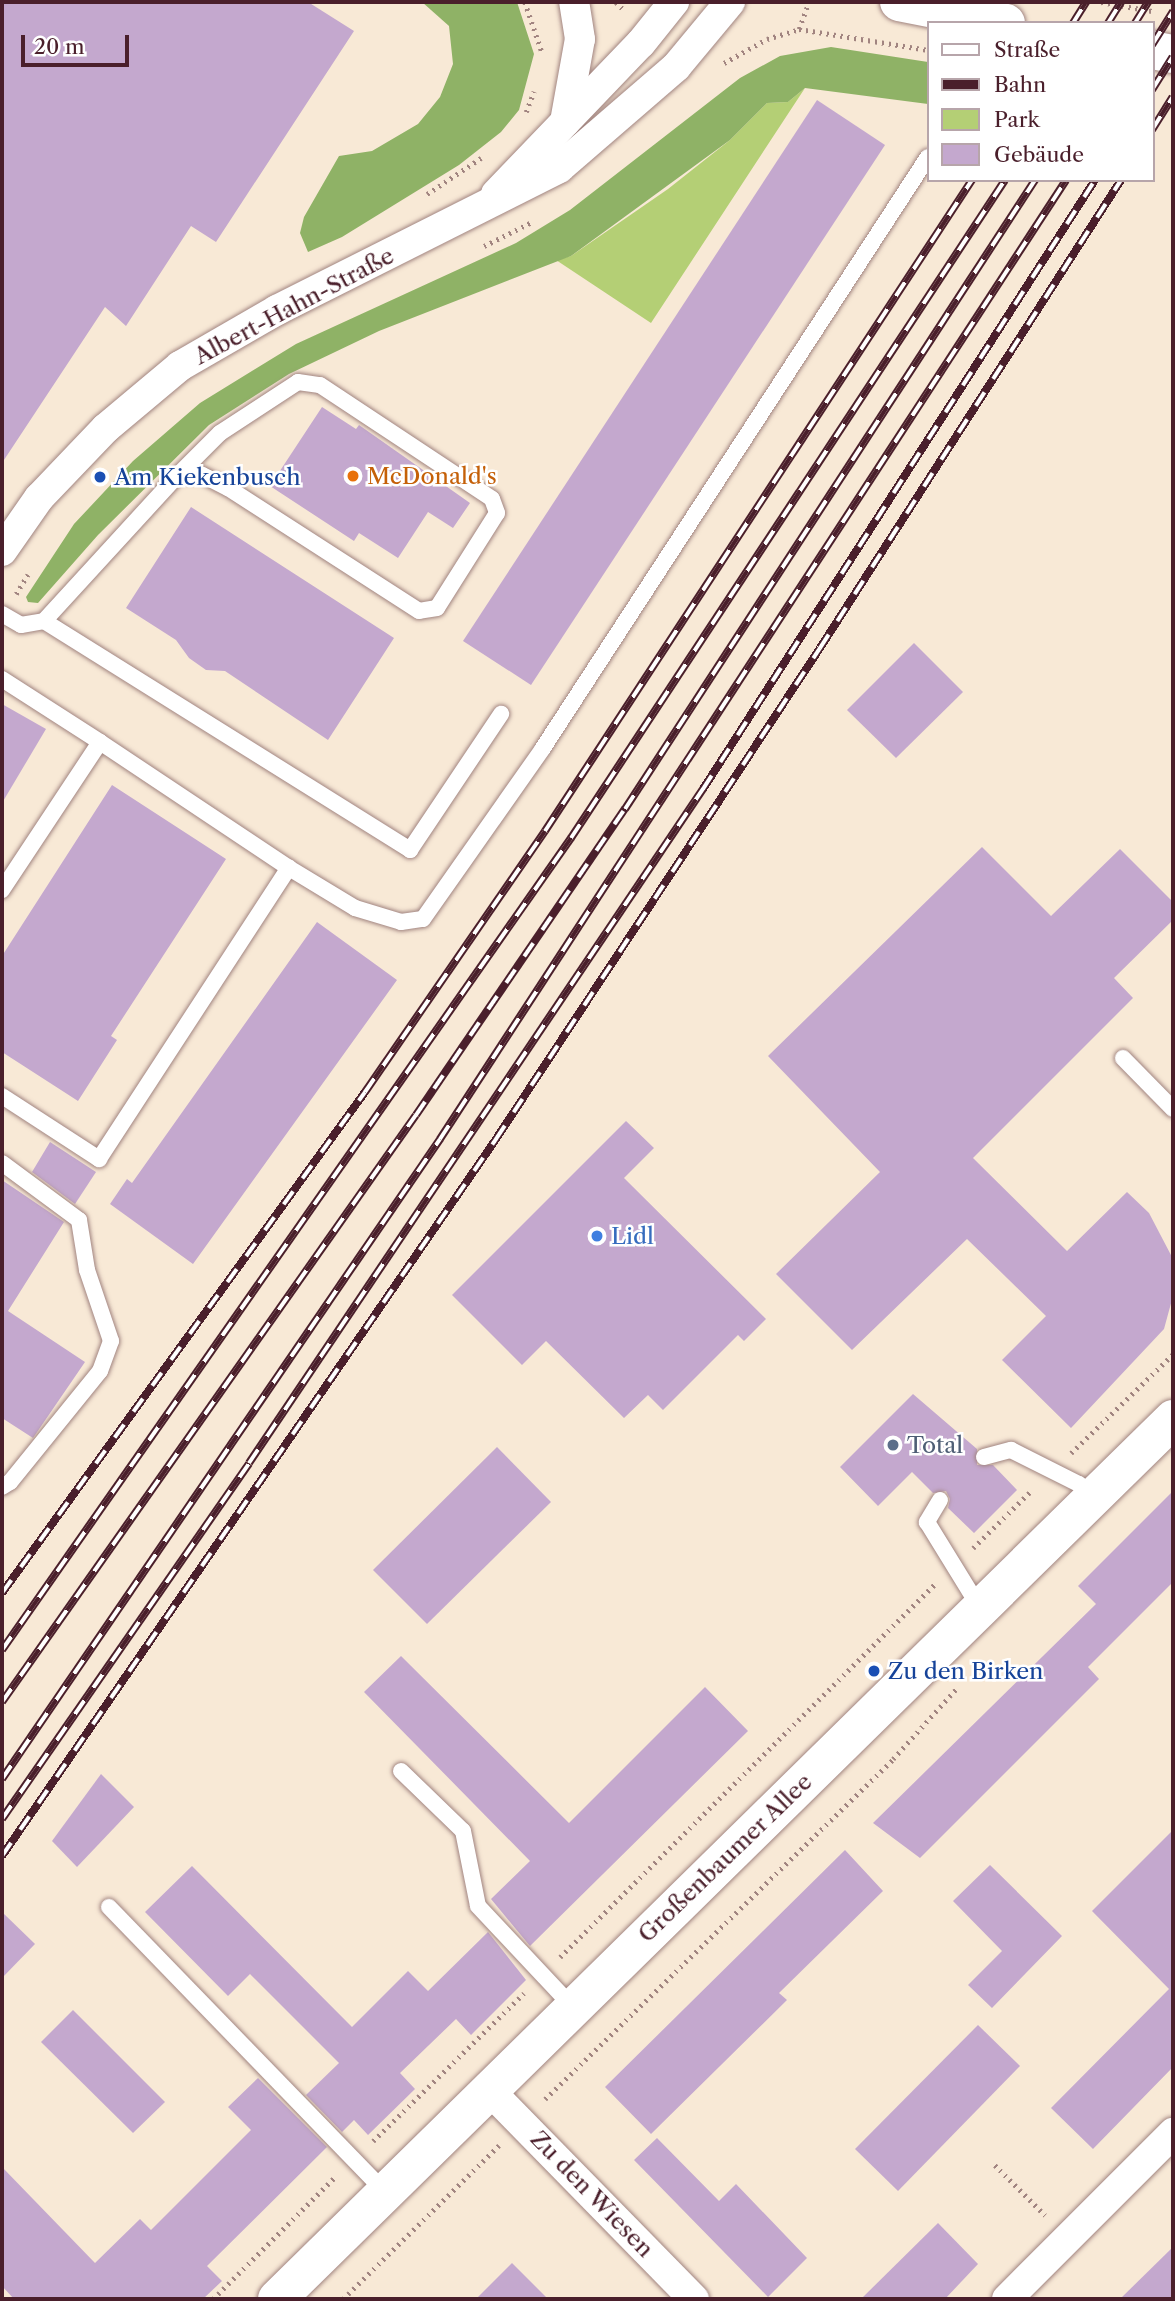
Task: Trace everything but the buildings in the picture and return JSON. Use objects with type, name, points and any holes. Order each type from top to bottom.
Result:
[{"type":"main road","points":[[899,2],[954,8],[999,21]]},
{"type":"main road","points":[[1154,50],[1173,54]]},
{"type":"main road","name":"Großenbaumer Allee","points":[[277,2299],[1173,1419]]},
{"type":"street","points":[[565,122],[580,39],[574,2]]},
{"type":"street","name":"Albert-Hahn-Straße","points":[[488,203],[641,43],[674,2]]},
{"type":"street","name":"Albert-Hahn-Straße","points":[[2,551],[39,498],[77,458],[180,366],[277,310],[559,168],[627,113],[676,67],[730,2]]},
{"type":"street","name":"Zu den Wiesen","points":[[489,2090],[694,2299]]},
{"type":"street","points":[[1007,2299],[1173,2133]]},
{"type":"lane","points":[[2,679],[355,908],[401,922],[423,919],[543,748],[926,161]]},
{"type":"lane","points":[[2,614],[22,625],[44,621],[178,475],[220,433],[298,382],[320,385],[492,499],[497,513],[437,608],[419,611],[228,488],[201,475],[178,475]]},
{"type":"lane","points":[[44,621],[410,850],[502,713]]},
{"type":"lane","points":[[2,890],[100,742]]},
{"type":"lane","points":[[2,1096],[99,1159],[289,867]]},
{"type":"lane","points":[[1123,1058],[1173,1109]]},
{"type":"lane","points":[[2,1163],[79,1220],[87,1270],[111,1341],[100,1371],[10,1482],[2,1486]]},
{"type":"lane","points":[[984,1457],[1011,1450],[1079,1483],[1093,1497]]},
{"type":"lane","points":[[940,1500],[927,1522],[952,1568],[980,1608]]},
{"type":"lane","points":[[401,1771],[463,1831],[478,1906],[573,2007]]},
{"type":"lane","points":[[109,1907],[385,2192]]},
{"type":"path","points":[[525,2],[542,53],[540,64]]},
{"type":"path","points":[[1101,2],[1161,12]]},
{"type":"path","points":[[799,29],[926,50]]},
{"type":"path","points":[[519,122],[537,86]]},
{"type":"path","points":[[213,2299],[952,1568],[1173,1354]]},
{"type":"path","points":[[343,2299],[893,1759],[964,1681]]},
{"type":"path","points":[[995,2165],[1068,2238]]},
{"type":"green space","points":[[422,2],[517,2],[534,54],[519,110],[501,132],[459,165],[342,237],[308,252],[300,233],[304,217],[339,156],[372,151],[418,124],[440,97],[453,64],[449,26]]},
{"type":"green space","points":[[831,47],[926,62],[926,104],[805,88],[788,102],[767,103],[730,140],[571,256],[379,331],[289,374],[209,425],[98,535],[38,603],[28,602],[26,597],[74,524],[133,461],[200,403],[296,344],[516,243],[570,210],[740,78],[780,56]]},
{"type":"green space","points":[[805,88],[651,323],[556,260],[571,256],[668,189],[730,140],[767,103],[788,102]]},
{"type":"railway","points":[[1074,21],[1086,2]]},
{"type":"railway","points":[[1109,21],[1121,2]]},
{"type":"railway","points":[[1136,21],[1148,2]]},
{"type":"railway","points":[[1154,42],[1173,11]]},
{"type":"railway","points":[[1154,87],[1173,57]]},
{"type":"railway","points":[[1154,127],[1173,97]]},
{"type":"railway","points":[[2,1593],[365,1092],[545,831],[971,182]]},
{"type":"railway","points":[[2,1650],[571,838],[1004,182]]},
{"type":"railway","points":[[2,1702],[416,1115],[625,809],[1034,182]]},
{"type":"railway","points":[[2,1779],[440,1139],[1065,182]]},
{"type":"railway","points":[[2,1819],[249,1463],[703,789],[1094,182]]},
{"type":"railway","points":[[2,1856],[496,1139],[820,648],[1120,182]]},
{"type":"place","name":"McDonald's","points":[[353,476]]},
{"type":"place","name":"Am Kiekenbusch","points":[[100,477]]},
{"type":"place","name":"Lidl","points":[[597,1236]]},
{"type":"place","name":"Total","points":[[893,1445]]},
{"type":"place","name":"Zu den Birken","points":[[874,1671]]}]
